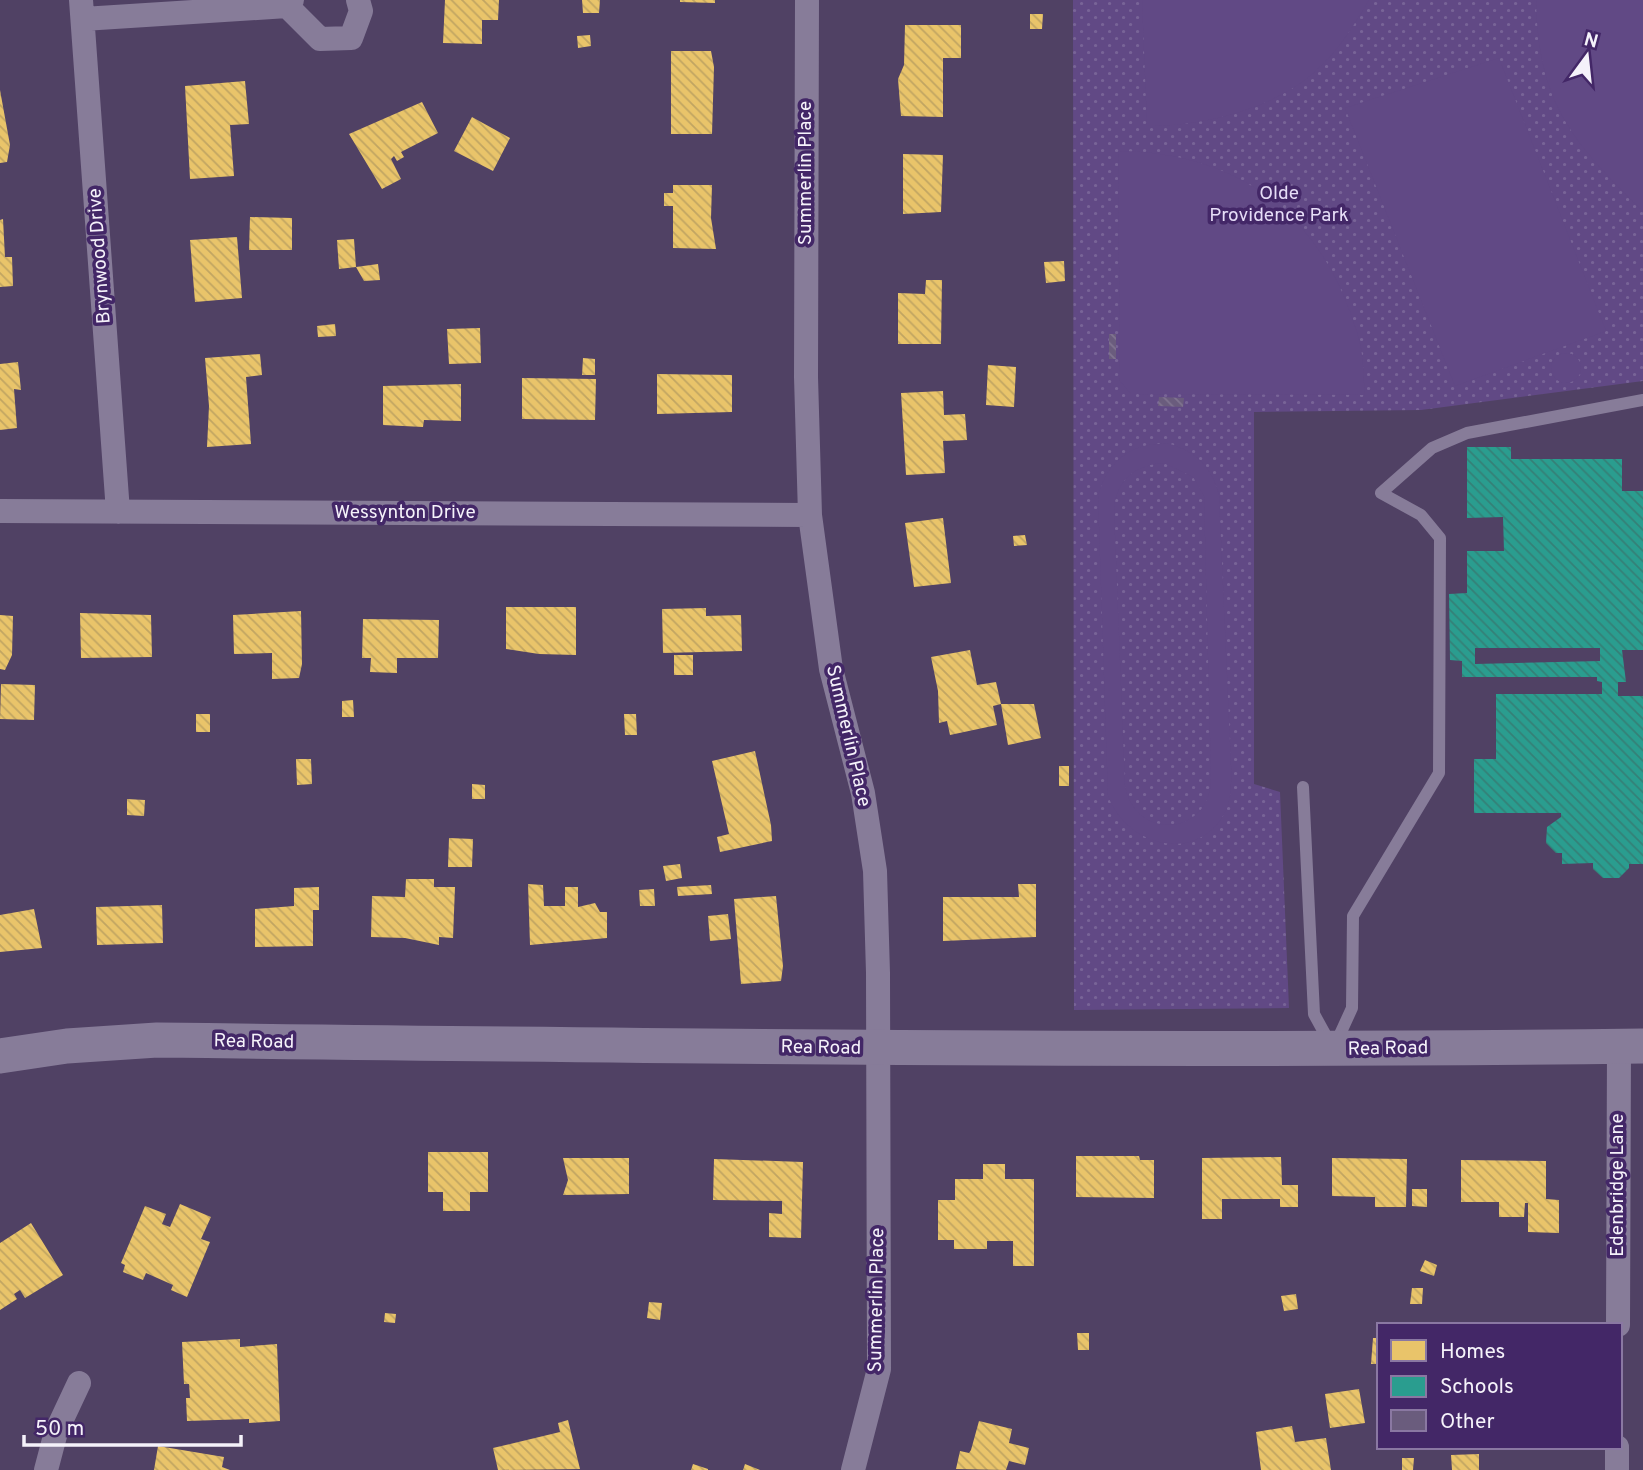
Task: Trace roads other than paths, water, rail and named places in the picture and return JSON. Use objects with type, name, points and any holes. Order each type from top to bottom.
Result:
[{"type":"main road","name":"Rea Road","points":[[0,1056],[67,1046],[157,1040],[878,1049],[1333,1050],[1631,1046]]},
{"type":"street","points":[[82,10],[290,3],[320,39],[351,38],[361,11],[358,0]]},
{"type":"street","name":"Summerlin Place","points":[[807,0],[806,377],[810,515],[829,657],[863,793],[875,871],[879,1369],[853,1470]]},
{"type":"street","name":"Brynwood Drive","points":[[82,10],[118,512]]},
{"type":"street","name":"Wessynton Drive","points":[[0,511],[810,515]]},
{"type":"street","name":"Edenbridge Lane","points":[[1618,1323],[1631,1046]]},
{"type":"street","points":[[46,1470],[56,1432],[79,1383]]},
{"type":"street","points":[[1617,1449],[1617,1470]]},
{"type":"lane","points":[[1333,1050],[1352,1008],[1353,916],[1439,773],[1440,538],[1421,515],[1381,494],[1432,448],[1467,433],[1643,400]]},
{"type":"lane","points":[[1303,787],[1314,1014],[1333,1050]]},
{"type":"park label","name":"Olde Providence Park","points":[[1279,205]]}]
